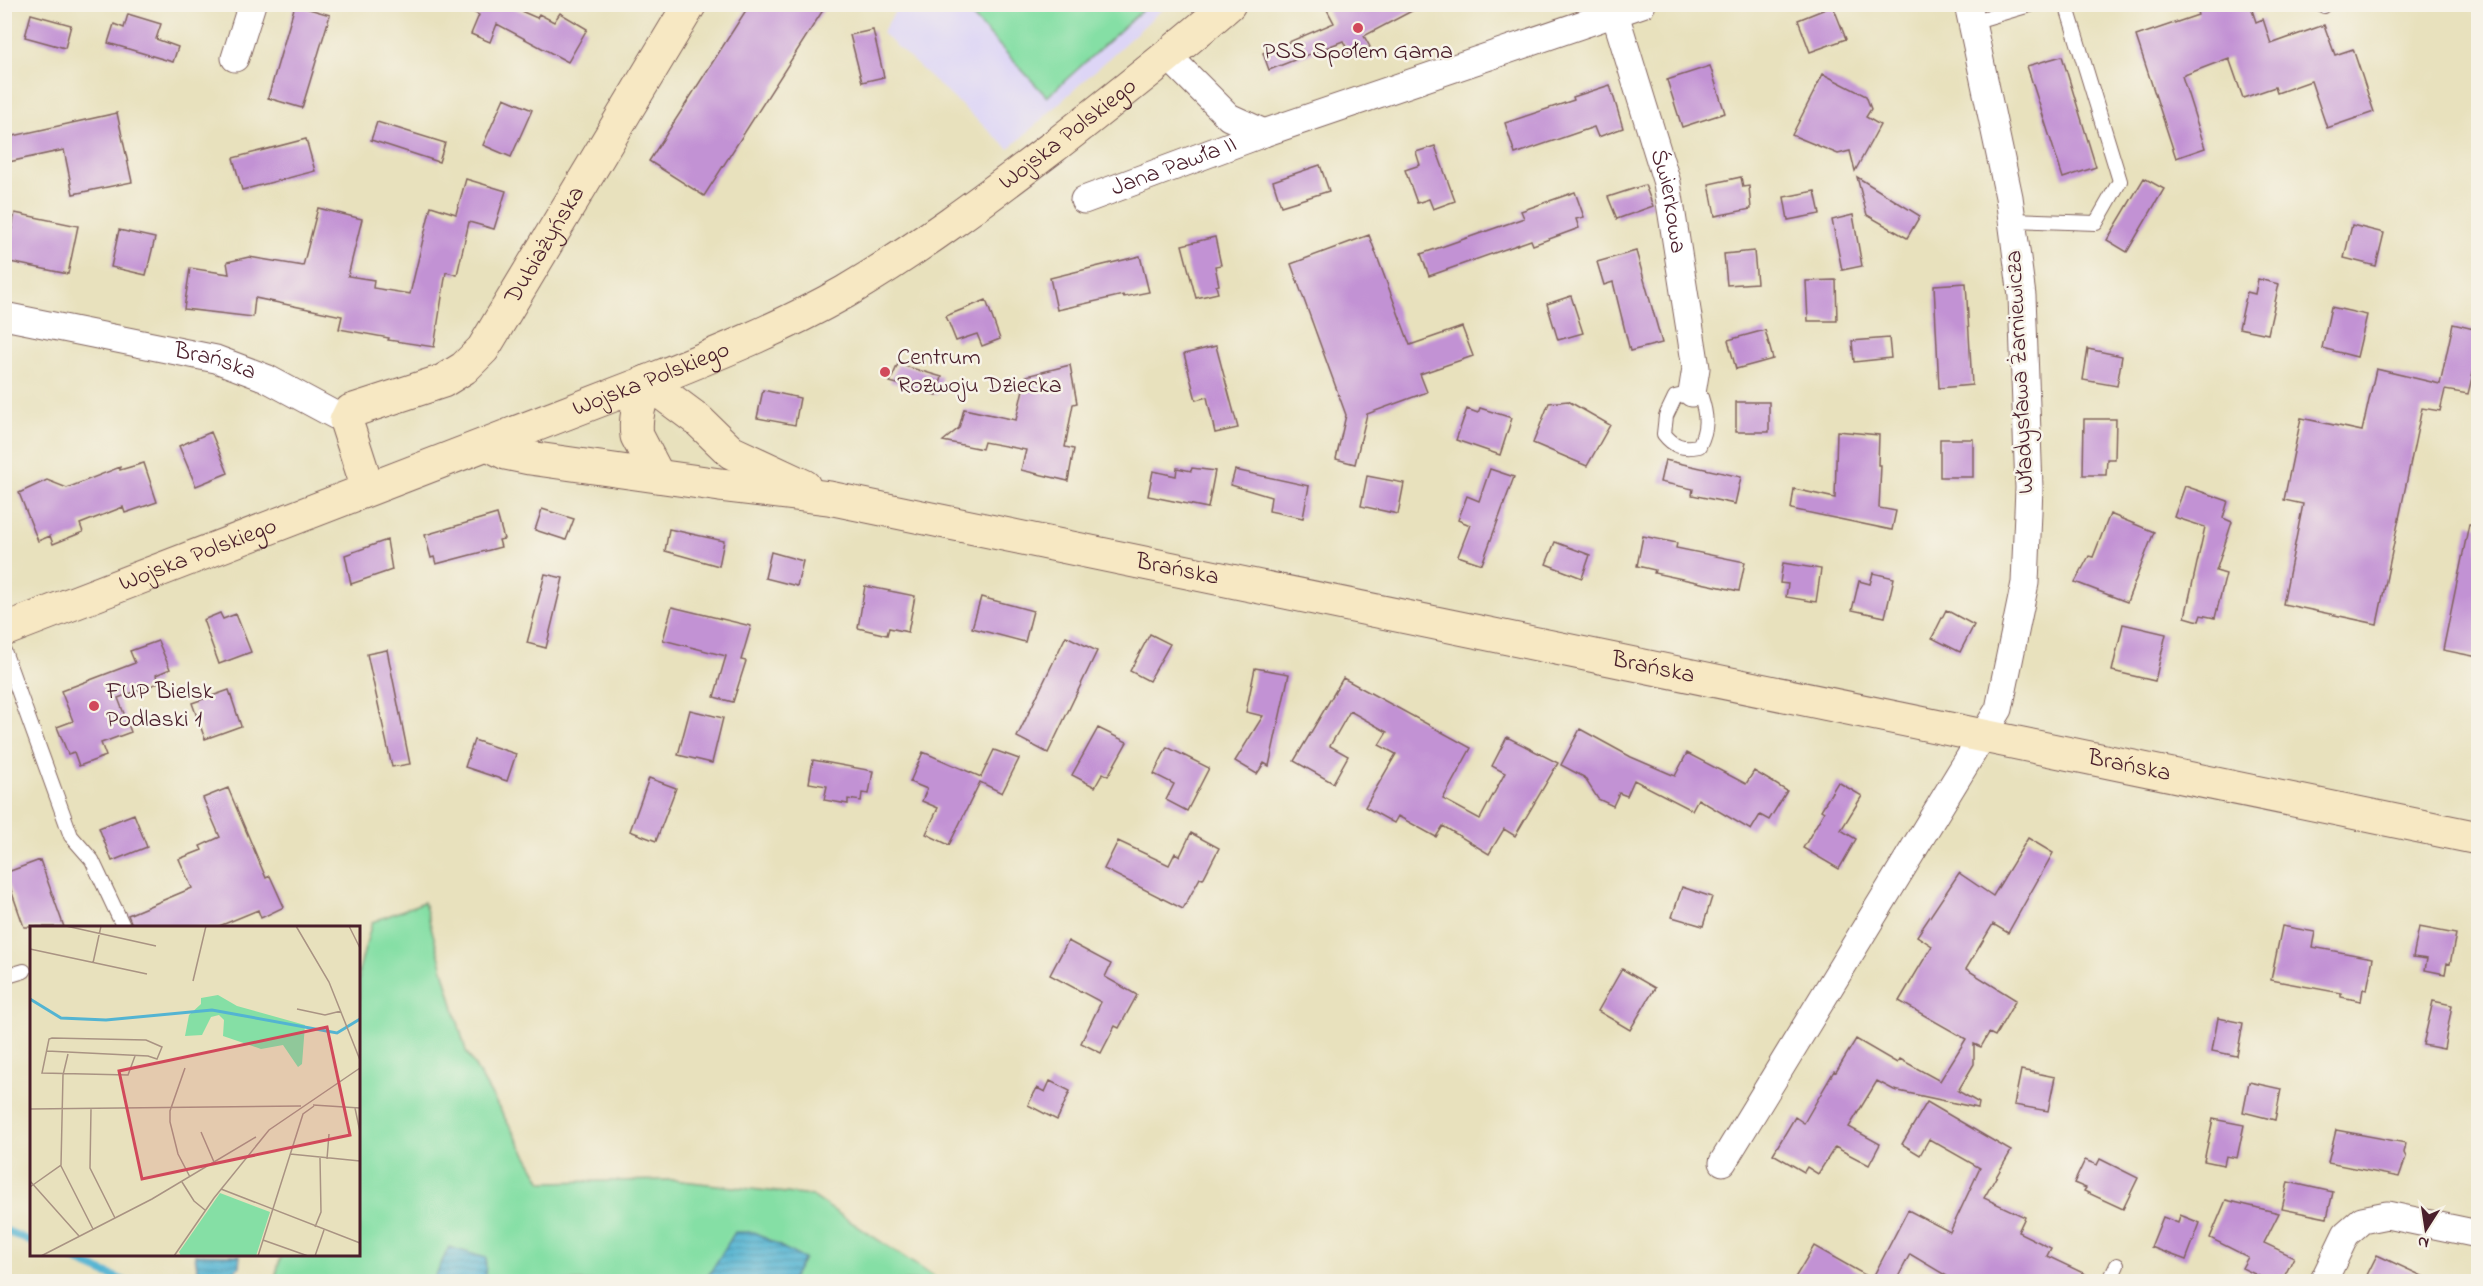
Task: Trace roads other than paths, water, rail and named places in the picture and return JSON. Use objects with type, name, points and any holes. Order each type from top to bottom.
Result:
[{"type":"street","points":[[235,58],[252,4]]},
{"type":"street","name":"Dubiażyńska","points":[[346,420],[351,411],[443,381],[464,368],[483,349],[690,4]]},
{"type":"street","name":"Wojska Polskiego","points":[[4,630],[647,382],[798,316],[843,293],[914,250],[981,202],[1169,57],[1229,4]]},
{"type":"street","name":"Jana Pawła II","points":[[1084,201],[1264,133],[1642,4]]},
{"type":"street","name":"Władysława Żarniewicza","points":[[1723,1162],[1999,709],[2025,583],[2029,488],[2022,296],[2012,220],[1970,13]]},
{"type":"street","name":"Świerkowa","points":[[1615,14],[1667,183],[1695,368],[1692,393]]},
{"type":"street","name":"Jana Pawła II","points":[[1169,57],[1229,117],[1264,133]]},
{"type":"street","name":"Brańska","points":[[4,316],[216,359],[266,378],[346,420]]},
{"type":"street","points":[[698,420],[699,381],[705,358]]},
{"type":"street","points":[[647,382],[639,408],[636,430],[658,476]]},
{"type":"street","name":"Brańska","points":[[647,382],[698,420],[731,452],[829,498]]},
{"type":"street","points":[[346,420],[368,489]]},
{"type":"street","name":"Brańska","points":[[488,444],[506,453],[530,458],[829,498],[2478,838]]},
{"type":"street","points":[[2322,1281],[2346,1234],[2362,1220],[2387,1215],[2478,1234]]},
{"type":"lane","points":[[1970,13],[2033,4]]},
{"type":"lane","points":[[2012,220],[2096,223],[2120,181],[2066,4]]},
{"type":"lane","points":[[4,651],[71,836],[92,860],[124,926]]},
{"type":"lane","points":[[4,977],[24,971]]},
{"type":"lane","points":[[2109,1281],[2117,1265]]},
{"type":"water","points":[[735,1232],[754,1232],[804,1259],[791,1281],[705,1281]]},
{"type":"water","points":[[449,1247],[486,1258],[485,1281],[433,1281]]},
{"type":"water","points":[[195,1256],[240,1256],[239,1266],[226,1282],[207,1281],[197,1268]]},
{"type":"waterway","points":[[4,1230],[30,1241]]},
{"type":"waterway","points":[[67,1256],[126,1282]]},
{"type":"place","name":"PSS Społem Gama","points":[[1358,28]]},
{"type":"place","name":"Centrum Rozwoju Dziecka","points":[[885,372]]},
{"type":"place","name":"FUP Bielsk Podlaski 1","points":[[94,706]]}]
